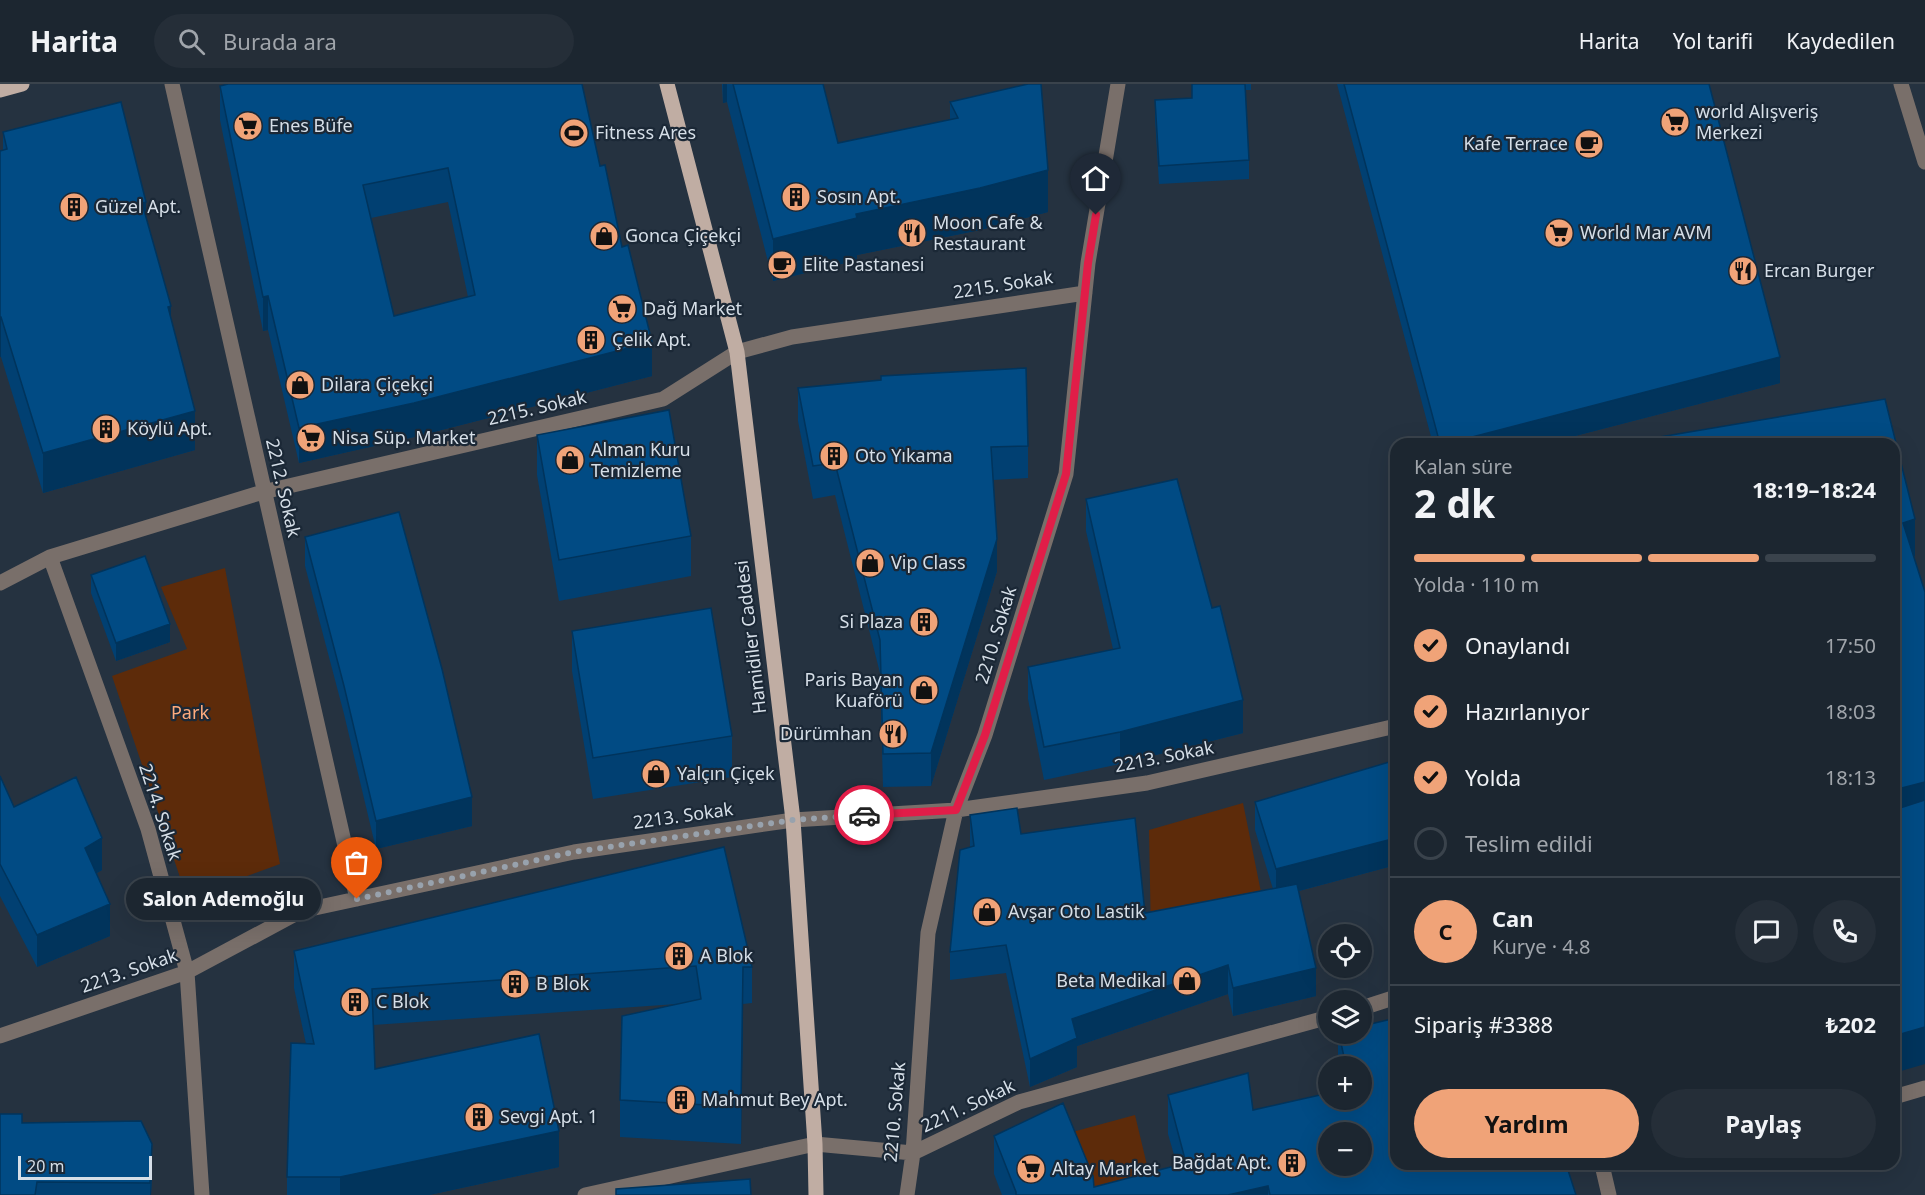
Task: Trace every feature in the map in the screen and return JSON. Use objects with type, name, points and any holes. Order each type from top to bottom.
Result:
[{"type":"main road","points":[[0,90],[22,84]]},
{"type":"main road","name":"Hamidiler Caddesi","points":[[667,84],[737,352],[793,820],[815,1144],[816,1195]]},
{"type":"street","name":"2212. Sokak","points":[[172,84],[357,899]]},
{"type":"street","name":"2210. Sokak","points":[[907,1195],[913,1154],[928,933],[956,810],[985,735],[1066,474],[1085,292],[1118,84]]},
{"type":"street","points":[[1902,84],[1925,162]]},
{"type":"street","name":"2215. Sokak","points":[[0,583],[50,557],[263,492],[663,399],[737,352],[792,337],[1085,292]]},
{"type":"street","name":"2214. Sokak","points":[[50,557],[148,829],[187,972],[202,1195]]},
{"type":"street","name":"2213. Sokak","points":[[0,1036],[187,972],[302,911],[574,852],[793,820],[956,810],[1147,783],[1390,727]]},
{"type":"street","points":[[1372,1005],[1390,1000]]},
{"type":"street","name":"2211. Sokak","points":[[585,1195],[815,1144],[913,1154],[1019,1102],[1318,1020]]},
{"type":"street","points":[[1900,1095],[1925,1089]]},
{"type":"street","points":[[1604,1170],[1610,1195]]},
{"type":"green space","name":"Park","points":[[225,568],[280,864],[187,898],[112,676],[187,649],[161,587]]},
{"type":"green space","points":[[1243,803],[1263,902],[1151,938],[1149,830]]},
{"type":"green space","points":[[1135,1115],[1152,1186],[1092,1195],[1065,1134]]},
{"type":"building","points":[[228,84],[582,84],[600,166],[605,165],[622,247],[628,245],[652,342],[414,403],[299,428],[268,296],[263,297],[220,86]],"holes":[[[448,168],[475,295],[394,316],[363,185]]]},
{"type":"building","points":[[733,84],[823,84],[838,143],[958,118],[950,102],[1028,84],[1041,84],[1048,170],[980,188],[856,214],[857,218],[773,239]]},
{"type":"building","points":[[1192,84],[1245,84],[1249,160],[1159,166],[1155,100],[1192,98]]},
{"type":"building","name":"World Mar AVM","points":[[1344,84],[1709,84],[1780,357],[1468,438],[1438,438]]},
{"type":"building","points":[[121,102],[146,202],[142,203],[171,306],[168,307],[195,411],[43,453],[0,317],[0,151],[7,149],[3,132]]},
{"type":"building","points":[[1026,368],[1028,446],[991,447],[997,539],[931,753],[883,754],[880,640],[835,463],[813,466],[798,388],[881,380],[881,376]]},
{"type":"building","points":[[1885,399],[1895,438],[1654,438]]},
{"type":"building","points":[[669,410],[691,536],[559,560],[537,435]]},
{"type":"building","points":[[1900,459],[1915,519],[1903,523],[1925,592],[1925,782],[1900,788]]},
{"type":"building","points":[[1177,479],[1212,608],[1220,606],[1243,700],[1120,732],[1044,747],[1028,667],[1120,648],[1086,499]]},
{"type":"building","points":[[399,512],[442,669],[472,797],[376,821],[305,537]]},
{"type":"building","points":[[145,556],[170,624],[116,643],[91,575]]},
{"type":"building","points":[[711,608],[732,736],[593,758],[572,631]]},
{"type":"building","points":[[1390,762],[1390,840],[1276,869],[1255,802]]},
{"type":"building","points":[[0,776],[14,807],[76,777],[102,838],[85,848],[110,904],[37,935],[0,864]]},
{"type":"building","points":[[1925,800],[1925,1027],[1900,1034],[1900,808]]},
{"type":"building","points":[[1017,808],[1021,834],[1135,818],[1145,913],[1297,884],[1316,968],[1233,988],[1228,965],[1072,1019],[1077,1038],[1030,1059],[1006,945],[950,952],[960,850],[974,846],[970,815]]},
{"type":"building","points":[[724,847],[752,967],[743,967],[741,1107],[620,1100],[622,1016],[701,999],[696,966],[372,989],[375,1069],[539,1034],[559,1131],[340,1177],[287,1177],[291,1043],[314,1044],[294,951]]},
{"type":"building","points":[[1390,1019],[1390,1170],[1568,1170],[1576,1195],[1270,1195],[1268,1186],[1228,1195],[1016,1195],[994,1136],[1063,1103],[1093,1176],[1094,1187],[1186,1163],[1168,1095],[1248,1073],[1253,1110],[1318,1095],[1318,1110],[1372,1110],[1372,1056],[1344,1056],[1341,1044],[1372,1044],[1372,1024]]},
{"type":"building","points":[[0,1114],[22,1114],[22,1123],[141,1121],[152,1144],[150,1183],[37,1182],[35,1195],[0,1195]]},
{"type":"building","points":[[750,1179],[751,1195],[616,1195],[616,1189]]},
{"type":"way so far","points":[[357,899],[574,852],[793,820],[864,815]]},
{"type":"place","name":"world Alışveriş Merkezi","points":[[1675,122]]},
{"type":"place","name":"Enes Büfe","points":[[248,126]]},
{"type":"place","name":"Fitness Ares","points":[[574,133]]},
{"type":"place","name":"Kafe Terrace","points":[[1589,144]]},
{"type":"place","name":"Sosın Apt.","points":[[796,197]]},
{"type":"place","name":"Güzel Apt.","points":[[74,207]]},
{"type":"place","name":"Moon Cafe & Restaurant","points":[[912,233]]},
{"type":"place","name":"World Mar AVM","points":[[1559,233]]},
{"type":"place","name":"Gonca Çiçekçi","points":[[604,236]]},
{"type":"place","name":"Elite Pastanesi","points":[[782,265]]},
{"type":"place","name":"Ercan Burger","points":[[1743,271]]},
{"type":"place","name":"Dağ Market","points":[[622,309]]},
{"type":"place","name":"Çelik Apt.","points":[[591,340]]},
{"type":"place","name":"Dilara Çiçekçi","points":[[300,385]]},
{"type":"place","name":"Köylü Apt.","points":[[106,429]]},
{"type":"place","name":"Nisa Süp. Market","points":[[311,438]]},
{"type":"place","name":"Oto Yıkama","points":[[834,456]]},
{"type":"place","name":"Alman Kuru Temizleme","points":[[570,460]]},
{"type":"place","name":"Vip Class","points":[[870,563]]},
{"type":"place","name":"Si Plaza","points":[[924,622]]},
{"type":"place","name":"Paris Bayan Kuaförü","points":[[924,690]]},
{"type":"place","name":"Dürümhan","points":[[893,734]]},
{"type":"place","name":"Yalçın Çiçek","points":[[656,774]]},
{"type":"place","name":"Salon Ademoğlu","points":[[357,899]]},
{"type":"place","name":"Avşar Oto Lastik","points":[[987,912]]},
{"type":"place","name":"A Blok","points":[[679,956]]},
{"type":"place","name":"Beta Medikal","points":[[1187,981]]},
{"type":"place","name":"B Blok","points":[[515,984]]},
{"type":"place","name":"C Blok","points":[[355,1002]]},
{"type":"place","name":"Mahmut Bey Apt.","points":[[681,1100]]},
{"type":"place","name":"Sevgi Apt. 1","points":[[479,1117]]},
{"type":"place","name":"Bağdat Apt.","points":[[1292,1163]]},
{"type":"place","name":"Altay Market","points":[[1031,1169]]},
{"type":"route","points":[[864,815],[956,810],[985,735],[1066,474],[1088,263],[1096,215]]}]
